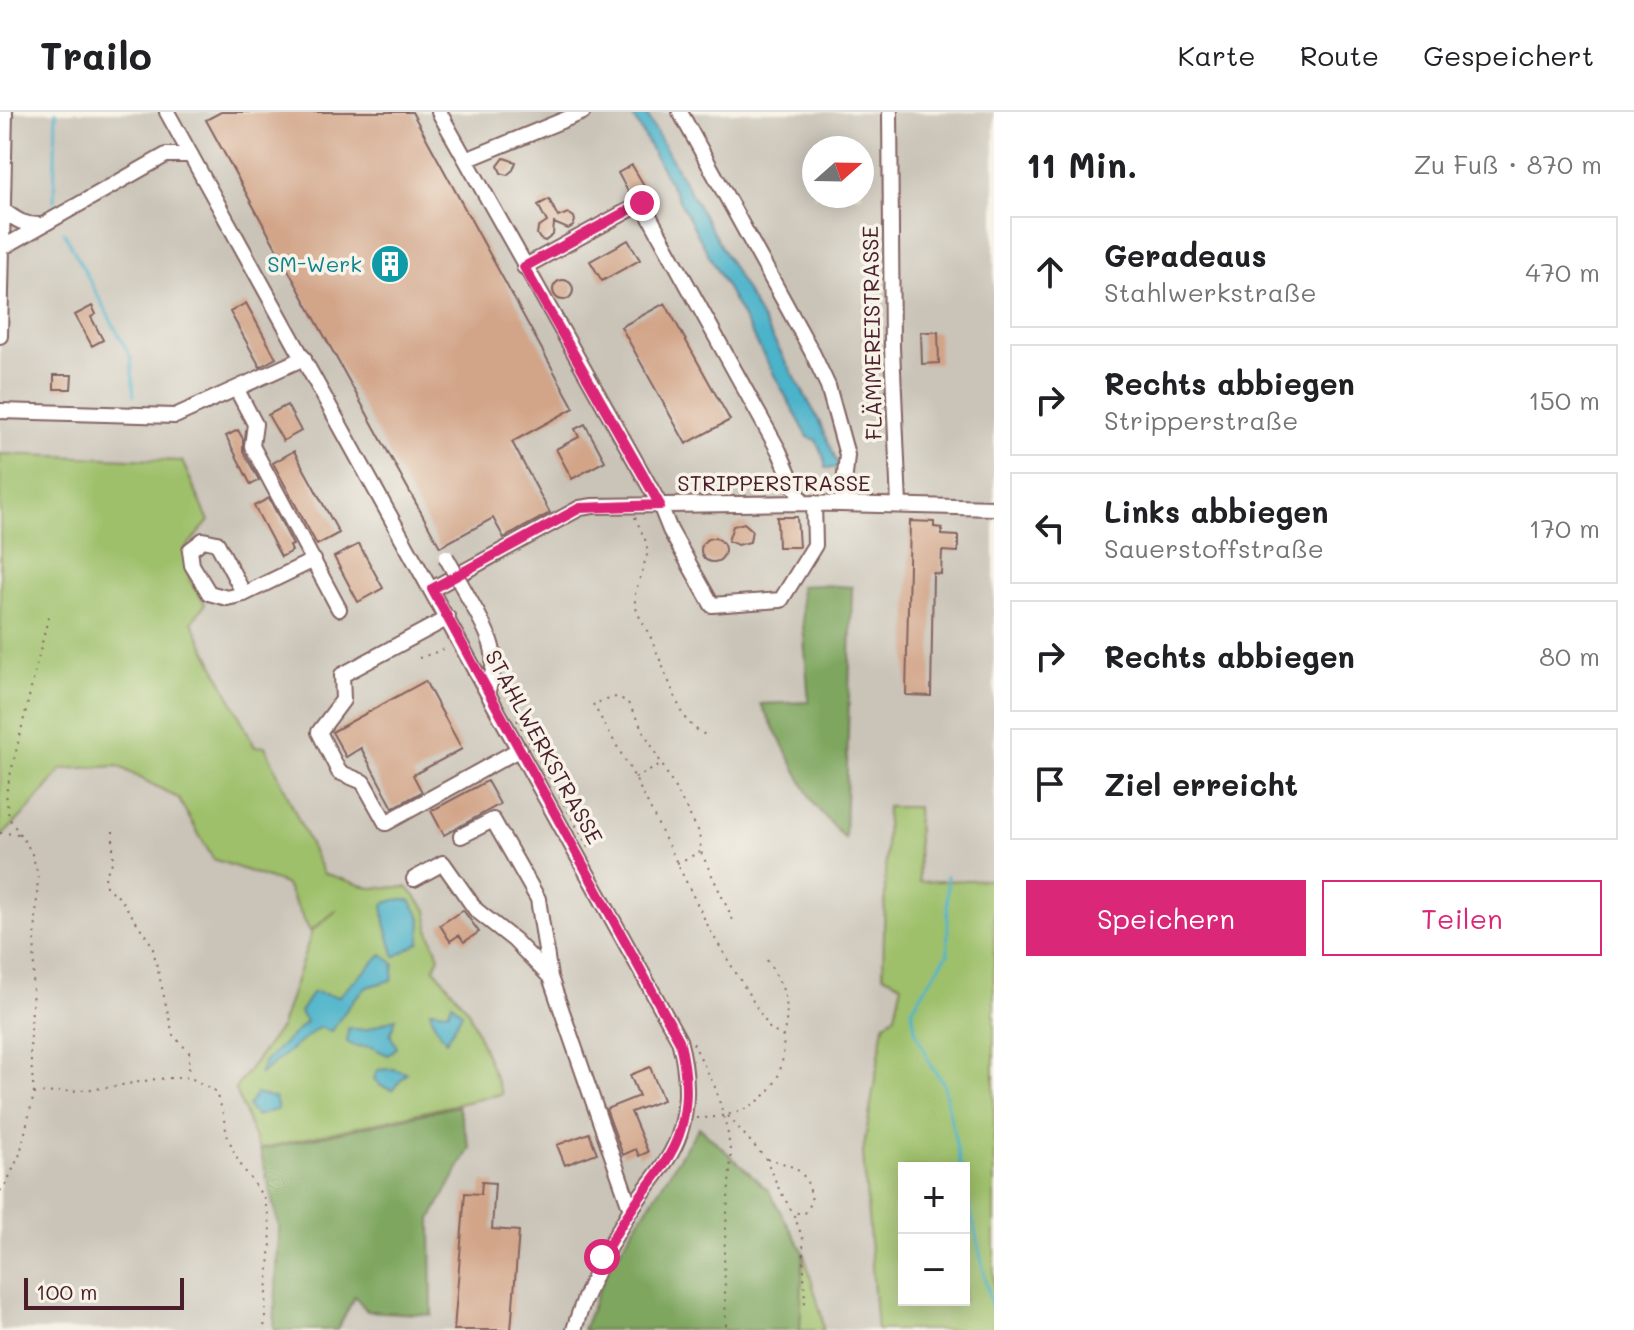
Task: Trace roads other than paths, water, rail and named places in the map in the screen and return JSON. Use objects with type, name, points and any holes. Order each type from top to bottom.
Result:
[{"type":"street","points":[[0,336],[5,112]]},
{"type":"street","name":"STAHLWERKSTRASSE","points":[[167,112],[679,1040],[685,1062],[684,1118],[671,1153],[602,1257],[574,1330]]},
{"type":"street","points":[[439,112],[524,267],[660,505],[670,530],[712,605],[781,600],[815,545],[808,503],[642,203],[524,267]]},
{"type":"street","points":[[466,160],[583,112]]},
{"type":"street","points":[[680,112],[828,386],[847,455],[842,504]]},
{"type":"street","name":"FLÄMMEREISTRASSE","points":[[890,112],[892,348],[899,505]]},
{"type":"street","points":[[2,248],[166,155],[191,155]]},
{"type":"street","points":[[2,216],[30,225],[43,225]]},
{"type":"street","points":[[0,411],[175,416],[304,358]]},
{"type":"street","points":[[237,390],[255,424],[252,446],[339,609]]},
{"type":"street","name":"STRIPPERSTRASSE","points":[[432,589],[580,508],[808,503],[994,508]]},
{"type":"street","points":[[446,557],[494,651],[495,670],[488,690]]},
{"type":"street","points":[[244,594],[314,560]]},
{"type":"street","points":[[448,618],[342,675],[343,700],[319,732],[339,772],[363,782],[386,823],[520,749]]},
{"type":"street","points":[[461,836],[493,820],[538,899],[550,977],[631,1210]]},
{"type":"street","points":[[414,879],[443,863],[476,910],[514,940],[550,977]]},
{"type":"water","points":[[631,112],[645,112],[817,417],[838,464],[836,468],[825,468],[825,460],[816,440],[808,437]]},
{"type":"water","points":[[410,900],[421,918],[420,942],[395,957],[383,904]]},
{"type":"water","points":[[382,954],[394,964],[392,980],[367,987],[354,999],[331,1031],[319,1027],[259,1075],[265,1061],[306,1022],[300,1012],[313,992],[338,997]]},
{"type":"water","points":[[452,1003],[462,1013],[446,1041],[434,1023],[430,1010],[448,1012]]},
{"type":"water","points":[[396,1018],[390,1035],[397,1047],[388,1055],[371,1047],[354,1046],[347,1042],[348,1028],[365,1030]]},
{"type":"water","points":[[393,1069],[407,1073],[392,1090],[374,1079],[377,1070]]},
{"type":"water","points":[[256,1094],[275,1098],[278,1109],[256,1116],[248,1107]]},
{"type":"waterway","points":[[54,201],[56,112]]},
{"type":"waterway","points":[[64,232],[131,358],[134,396]]},
{"type":"waterway","points":[[947,876],[948,953],[912,1009],[915,1029],[931,1066],[943,1082],[960,1162]]},
{"type":"waterway","points":[[970,1208],[994,1318]]},
{"type":"place","name":"SM-Werk","points":[[390,264]]}]
